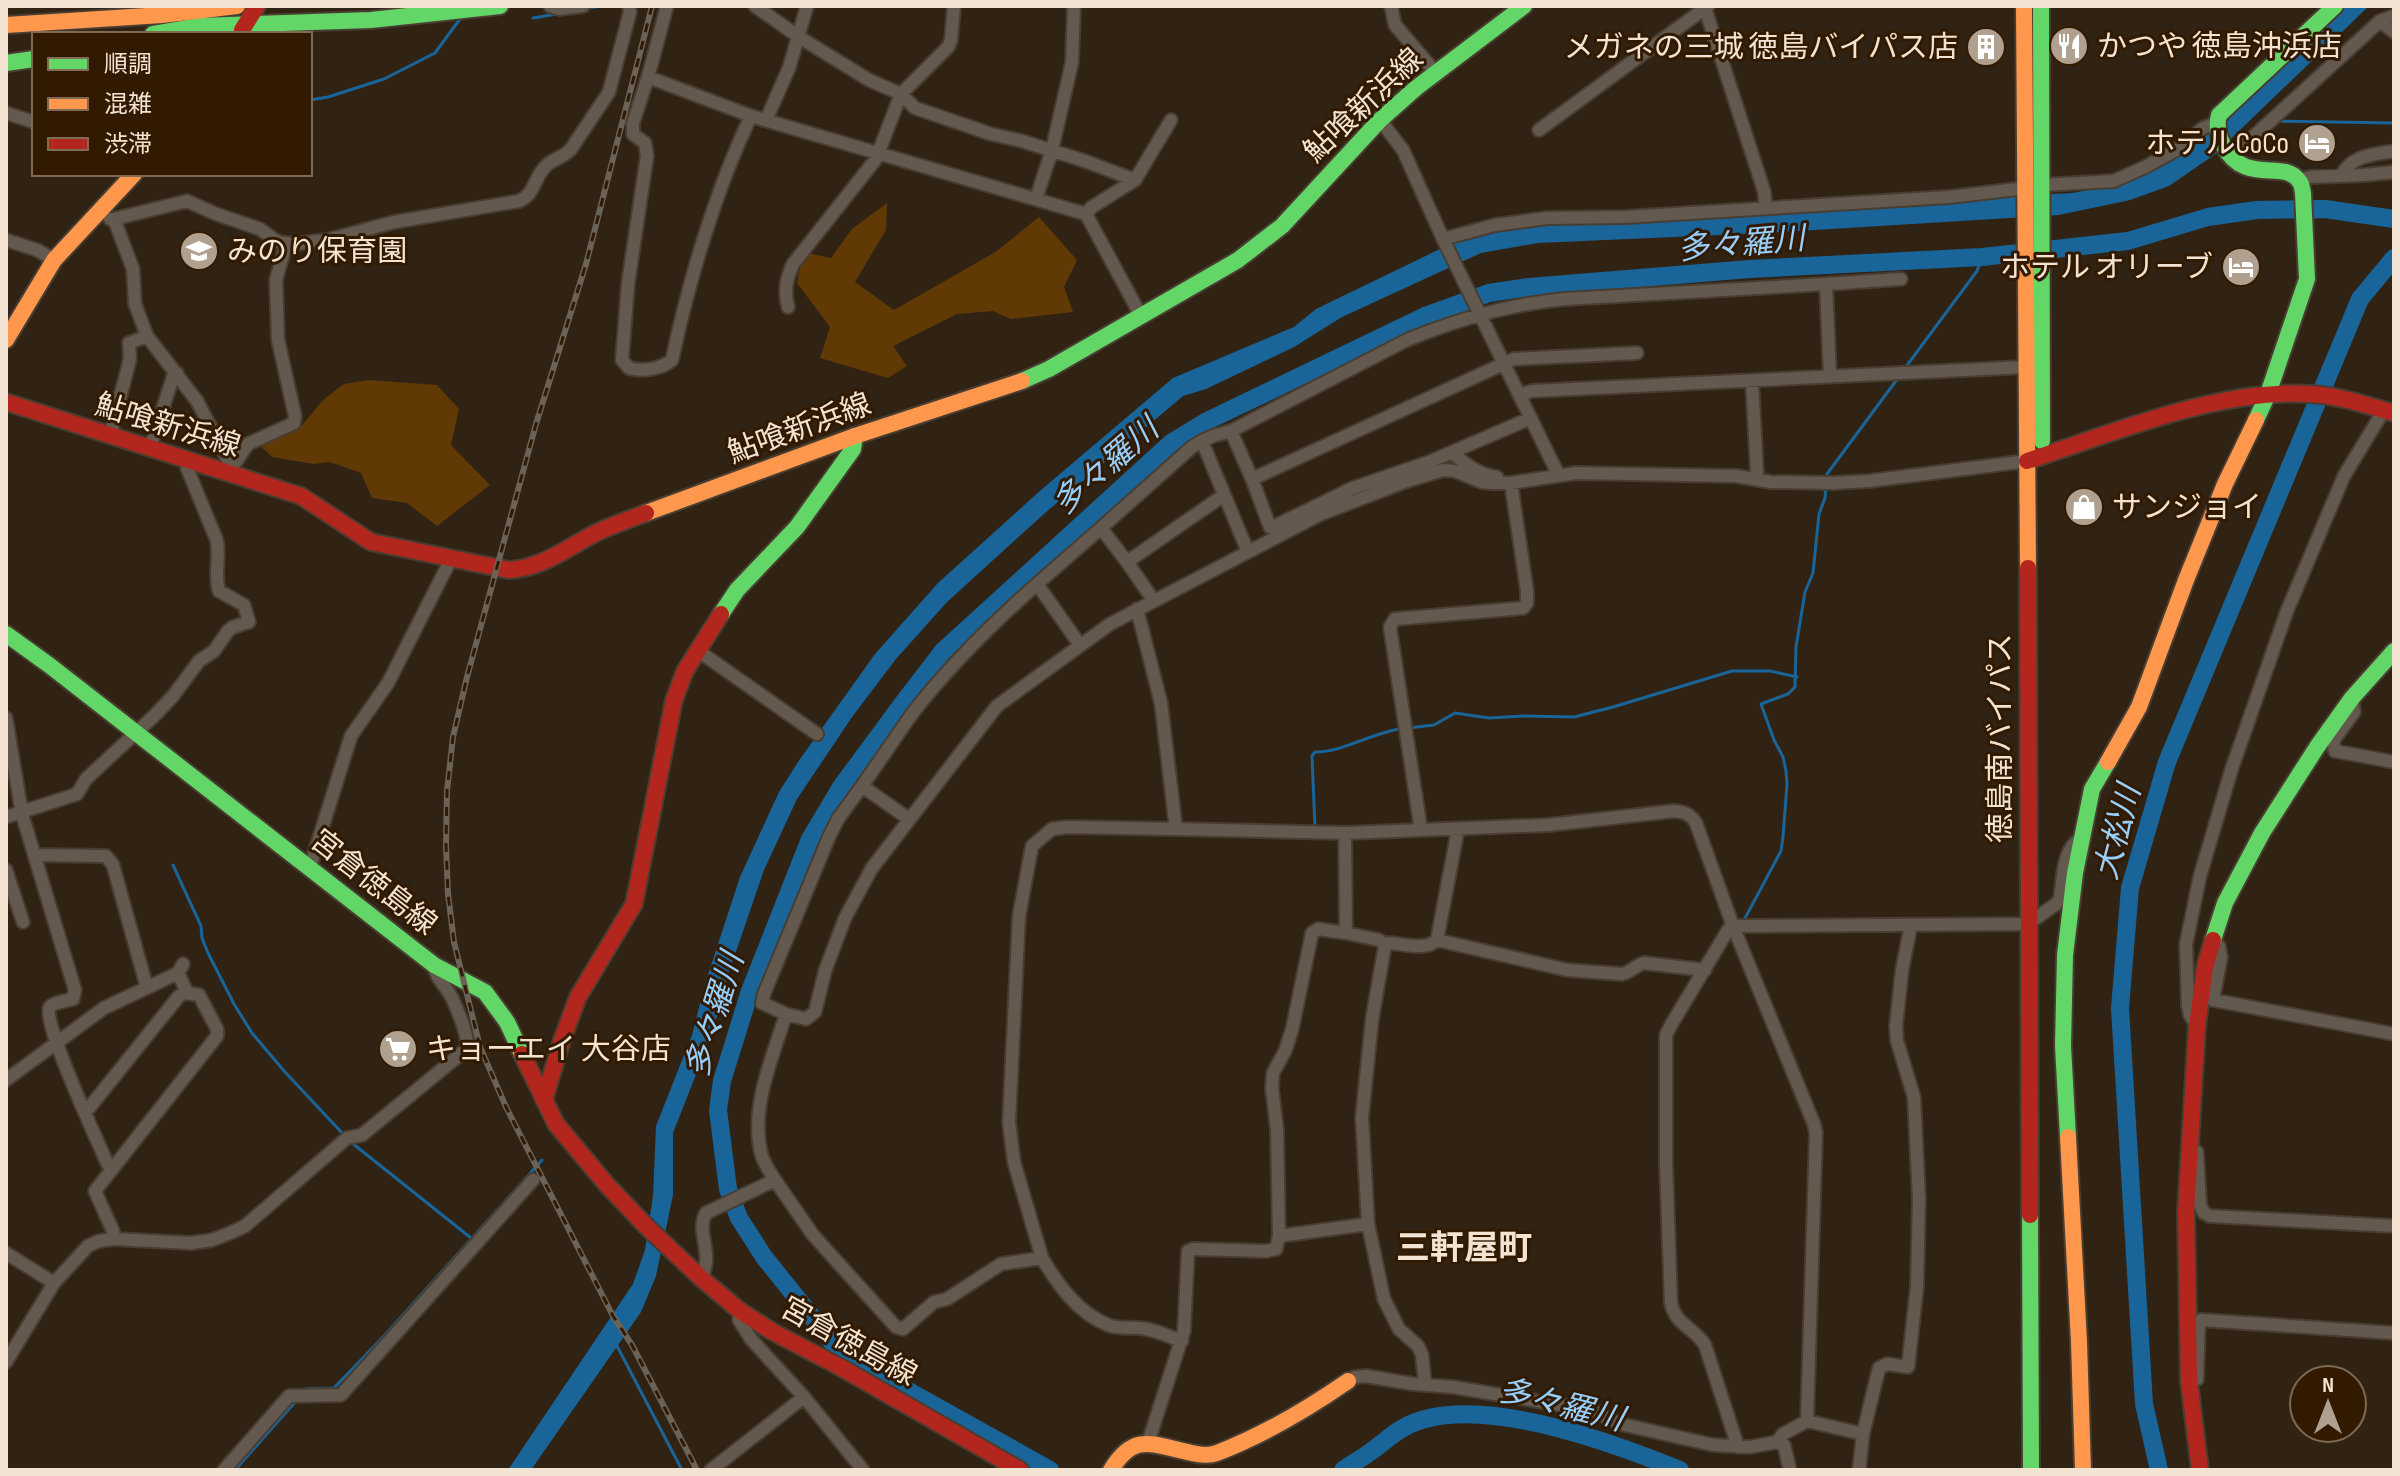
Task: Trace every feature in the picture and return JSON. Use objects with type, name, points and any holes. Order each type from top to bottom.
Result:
[{"type":"main road","points":[[6,25],[162,15],[237,6]]},
{"type":"main road","points":[[242,29],[257,6]]},
{"type":"main road","points":[[165,32],[200,26],[242,29],[371,20],[500,6]]},
{"type":"main road","name":"鮎喰新浜線","points":[[6,402],[187,460],[230,469],[301,496],[353,534],[371,542],[509,570],[535,568],[594,534],[628,520],[855,436],[1025,380],[1049,369],[1238,260],[1263,242],[1282,226],[1380,120],[1524,6]]},
{"type":"main road","name":"徳島南バイパス","points":[[2024,6],[2034,189]]},
{"type":"main road","name":"徳島南バイパス","points":[[2031,1470],[2028,924],[2034,189],[2041,6]]},
{"type":"main road","points":[[2083,1470],[2063,1046],[2068,922],[2081,839],[2092,789],[2131,724],[2219,498],[2273,393],[2307,279],[2306,225],[2301,187],[2284,172],[2258,172],[2243,168],[2228,154],[2216,126],[2219,115],[2335,6]]},
{"type":"main road","points":[[6,63],[32,59]]},
{"type":"main road","points":[[6,340],[54,260],[132,176]]},
{"type":"main road","name":"徳島南バイパス","points":[[2034,271],[2026,367],[2034,459],[2044,911],[2046,1470]]},
{"type":"main road","points":[[2034,459],[2182,410],[2273,393],[2342,398],[2384,410]]},
{"type":"main road","points":[[544,1100],[576,999],[625,924],[634,904],[674,700],[685,671],[737,590],[797,527],[853,449],[855,436]]},
{"type":"main road","name":"宮倉徳島線","points":[[6,634],[434,965],[485,992],[497,1006],[556,1124],[578,1152],[646,1226],[740,1311],[1020,1470]]},
{"type":"main road","points":[[2200,1470],[2189,1381],[2186,1241],[2197,1026],[2205,967],[2225,903],[2247,859],[2317,747],[2352,698],[2394,651]]},
{"type":"main road","points":[[1111,1470],[1128,1446],[1148,1443],[1197,1456],[1213,1455],[1311,1407],[1348,1381]]},
{"type":"street","points":[[550,6],[559,9],[583,6]]},
{"type":"street","points":[[96,216],[114,219],[187,201],[260,229],[286,244],[327,240],[394,222],[519,201],[529,197],[548,164],[571,149],[609,92],[629,6]]},
{"type":"street","points":[[667,6],[633,123],[633,134],[645,143],[647,156],[628,284],[622,360],[629,368],[644,370],[668,364],[672,360],[707,230],[751,116]]},
{"type":"street","points":[[755,6],[869,80],[901,94],[915,108],[1052,150],[1135,180]]},
{"type":"street","points":[[766,120],[789,68],[807,6]]},
{"type":"street","points":[[788,307],[786,280],[793,264],[878,155],[901,94],[948,47],[954,6]]},
{"type":"street","points":[[1036,199],[1052,150],[1072,62],[1074,6]]},
{"type":"street","points":[[1391,6],[1395,25],[1436,73]]},
{"type":"street","points":[[1539,130],[1706,7],[1764,191],[1766,208]]},
{"type":"street","points":[[2228,154],[2380,21],[2394,16]]},
{"type":"street","points":[[2380,21],[2394,32]]},
{"type":"street","points":[[648,77],[751,116],[1086,214],[1141,316]]},
{"type":"street","points":[[6,113],[32,121]]},
{"type":"street","points":[[1086,214],[1135,180],[1171,120]]},
{"type":"street","points":[[1380,120],[1403,150],[1444,242],[1557,471]]},
{"type":"street","points":[[1444,242],[1495,225],[1534,219],[1625,217],[1949,197],[2114,181],[2178,149],[2203,128],[2216,126]]},
{"type":"street","points":[[2341,176],[2350,163],[2363,156],[2394,151]]},
{"type":"street","points":[[2301,187],[2310,177],[2394,172]]},
{"type":"street","points":[[114,219],[133,269],[135,304],[147,336],[197,401],[230,469],[248,444],[294,423],[278,340],[276,280],[286,244]]},
{"type":"street","points":[[6,240],[37,250],[54,260]]},
{"type":"street","points":[[1557,471],[1511,483],[1482,482],[1455,471],[1434,472],[1334,508],[1110,624],[997,706],[878,858],[845,918],[825,971],[815,1012],[806,1019],[762,1003],[838,819],[914,712],[1003,614],[1192,447],[1231,431],[1407,340],[1479,312],[1556,300],[1901,279]]},
{"type":"street","points":[[1826,284],[1830,376]]},
{"type":"street","points":[[110,436],[130,359],[129,343],[147,336]]},
{"type":"street","points":[[1252,479],[1514,359],[1637,353]]},
{"type":"street","points":[[1520,395],[1532,391],[2026,367]]},
{"type":"street","points":[[150,448],[173,377],[177,373]]},
{"type":"street","points":[[1752,381],[1755,479]]},
{"type":"street","points":[[2197,1026],[2188,1006],[2186,944],[2200,876],[2232,768],[2293,597],[2344,476],[2384,410]]},
{"type":"street","points":[[1231,431],[1270,527],[1273,527],[1353,488],[1452,452],[1531,418]]},
{"type":"street","points":[[1202,441],[1248,552]]},
{"type":"street","points":[[1452,452],[1489,476],[1557,471],[1736,476],[1771,482],[1814,483],[1869,481],[2034,459]]},
{"type":"street","points":[[6,817],[77,794],[86,779],[137,734],[173,696],[199,661],[214,651],[228,631],[249,622],[244,605],[219,591],[217,541],[187,468],[187,460]]},
{"type":"street","points":[[1421,830],[1390,627],[1395,619],[1523,608],[1527,603],[1527,591],[1511,483]]},
{"type":"street","points":[[1127,562],[1224,495]]},
{"type":"street","points":[[1101,528],[1154,601]]},
{"type":"street","points":[[310,867],[351,736],[388,683],[451,559]]},
{"type":"street","points":[[1037,584],[1080,645]]},
{"type":"street","points":[[1137,609],[1161,703],[1176,829]]},
{"type":"street","points":[[697,650],[817,734]]},
{"type":"street","points":[[2352,698],[2354,712],[2333,741],[2335,751],[2394,762]]},
{"type":"street","points":[[6,718],[22,814],[75,990],[73,999],[51,1005],[48,1010],[56,1043],[112,1169]]},
{"type":"street","points":[[862,786],[909,819]]},
{"type":"street","points":[[1182,1341],[1142,1328],[1124,1329],[1109,1325],[1090,1314],[1054,1279],[1042,1258],[1014,1162],[1009,1122],[1019,916],[1032,846],[1052,829],[1068,827],[1345,833],[1548,825],[1684,812],[1692,816],[1696,823],[1733,926],[1816,1133],[1807,1421]]},
{"type":"street","points":[[1385,945],[1426,947],[1437,940],[1458,829]]},
{"type":"street","points":[[1345,833],[1346,933]]},
{"type":"street","points":[[1738,1447],[1705,1345],[1699,1335],[1679,1321],[1671,1303],[1666,1035],[1733,926],[2028,924],[2060,899],[2069,850],[2073,843],[2081,839]]},
{"type":"street","points":[[34,855],[106,856],[109,859],[147,988]]},
{"type":"street","points":[[6,870],[23,922]]},
{"type":"street","points":[[1859,1470],[1863,1434],[1879,1368],[1887,1364],[1908,1367],[1917,1286],[1919,1199],[1914,1097],[1897,1041],[1896,1026],[1911,925]]},
{"type":"street","points":[[1148,1443],[1182,1341],[1186,1318],[1188,1251],[1276,1249],[1279,1236],[1273,1073],[1292,1030],[1312,933],[1318,929],[1346,933],[1379,940],[1385,945]]},
{"type":"street","points":[[1437,940],[1567,970],[1622,974],[1644,963],[1705,970]]},
{"type":"street","points":[[2212,941],[2219,946],[2221,957],[2213,1000],[2394,1034]]},
{"type":"street","points":[[1385,945],[1372,1020],[1362,1117],[1368,1224],[1384,1299],[1399,1329],[1418,1346],[1425,1385]]},
{"type":"street","points":[[6,1362],[54,1283],[88,1246],[114,1239],[191,1243],[212,1240],[245,1226],[347,1138],[362,1135],[468,1048],[467,1034],[452,997],[435,975],[434,965]]},
{"type":"street","points":[[6,1080],[104,1008],[180,969],[185,993]]},
{"type":"street","points":[[85,1111],[179,996],[185,993],[199,995],[217,1029],[217,1036],[95,1191],[114,1239]]},
{"type":"street","points":[[786,1014],[762,1091],[762,1156],[813,1235],[896,1327],[903,1329],[934,1302],[947,1299],[1001,1264],[1042,1258]]},
{"type":"street","points":[[2189,1148],[2197,1152],[2200,1205],[2204,1213],[2210,1216],[2394,1226]]},
{"type":"street","points":[[224,1470],[289,1396],[341,1395],[533,1180]]},
{"type":"street","points":[[701,1278],[707,1263],[702,1219],[706,1213],[775,1180]]},
{"type":"street","points":[[1279,1236],[1368,1224]]},
{"type":"street","points":[[6,1253],[54,1283]]},
{"type":"street","points":[[740,1311],[739,1320],[751,1339],[804,1397],[863,1470]]},
{"type":"street","points":[[2189,1381],[2197,1379],[2201,1320],[2394,1333]]},
{"type":"street","points":[[1348,1381],[1366,1376],[1590,1410],[1621,1424],[1713,1445],[1738,1447],[1777,1442],[1784,1445],[1790,1470]]},
{"type":"street","points":[[713,1469],[804,1397]]},
{"type":"street","points":[[1777,1442],[1783,1434],[1807,1421],[1863,1434]]},
{"type":"shaded area","points":[[887,203],[886,230],[855,282],[894,310],[997,251],[1039,217],[1077,260],[1064,287],[1073,312],[1011,319],[993,311],[957,314],[893,346],[907,366],[888,378],[820,358],[830,327],[797,283],[803,252],[831,258],[852,229]]},
{"type":"shaded area","points":[[368,380],[437,385],[459,409],[451,445],[490,485],[437,526],[407,503],[372,498],[361,473],[330,462],[314,464],[272,457],[261,446],[299,429],[323,400],[344,384]]},
{"type":"water","points":[[2345,6],[2369,6],[2214,155],[2169,186],[2130,200],[2059,215],[1538,243],[1481,253],[1342,317],[1294,347],[1206,389],[1183,396],[1045,513],[947,602],[896,659],[852,717],[797,799],[764,870],[729,972],[713,1031],[673,1133],[673,1195],[656,1276],[641,1312],[531,1470],[508,1470],[633,1284],[645,1250],[653,1196],[656,1126],[692,1035],[740,877],[779,792],[875,654],[938,583],[1173,378],[1294,327],[1316,309],[1438,250],[1492,229],[1547,222],[2072,193],[2111,186],[2147,174],[2172,161],[2231,113]]},
{"type":"waterway","points":[[588,8],[600,6]]},
{"type":"waterway","points":[[533,18],[557,14]]},
{"type":"waterway","points":[[312,100],[384,79],[435,53],[460,19]]},
{"type":"waterway","points":[[2278,121],[2394,123]]},
{"type":"waterway","name":"多々羅川","points":[[1050,1470],[860,1364],[837,1348],[764,1257],[739,1218],[728,1189],[718,1110],[722,1081],[750,991],[810,839],[841,787],[943,651],[1171,443],[1207,421],[1425,316],[1489,293],[1750,269],[1982,257],[2128,241],[2208,217],[2257,210],[2325,209],[2394,219]]},
{"type":"waterway","points":[[1905,368],[1977,271],[1982,257]]},
{"type":"waterway","name":"大松川","points":[[2159,1470],[2144,1404],[2120,1008],[2130,888],[2167,762],[2360,299],[2394,258]]},
{"type":"waterway","points":[[1827,479],[1827,474],[1898,378]]},
{"type":"waterway","points":[[1743,922],[1781,851],[1786,771],[1761,704],[1788,694],[1795,687],[1796,647],[1805,592],[1813,573],[1819,514],[1826,486]]},
{"type":"waterway","points":[[1408,728],[1434,725],[1455,713],[1489,718],[1574,717],[1732,671],[1770,671],[1797,677]]},
{"type":"waterway","points":[[1312,828],[1315,828],[1312,756],[1315,752],[1336,749],[1400,729]]},
{"type":"waterway","points":[[173,865],[201,926],[208,953],[252,1033],[344,1135]]},
{"type":"waterway","points":[[352,1143],[471,1238]]},
{"type":"waterway","points":[[303,1392],[306,1389],[334,1388],[542,1160]]},
{"type":"waterway","points":[[617,1346],[682,1470]]},
{"type":"waterway","points":[[235,1470],[296,1401]]},
{"type":"waterway","name":"多々羅川","points":[[1343,1470],[1403,1428],[1432,1418],[1466,1414],[1542,1424],[1680,1470]]},
{"type":"railway","points":[[652,6],[586,264],[536,424],[467,677],[453,737],[447,791],[446,845],[454,942],[480,1047],[506,1107],[613,1316],[632,1345],[697,1470]]},
{"type":"traffic: fast","points":[[165,32],[200,26],[371,20],[500,6]]},
{"type":"traffic: fast","points":[[1022,381],[1049,369],[1238,260],[1282,226],[1380,120],[1416,88],[1524,6]]},
{"type":"traffic: fast","points":[[2041,6],[2042,441]]},
{"type":"traffic: fast","points":[[2256,420],[2268,394],[2307,279],[2303,193],[2300,182],[2292,175],[2253,169],[2232,158],[2220,138],[2218,119],[2335,6]]},
{"type":"traffic: fast","points":[[6,63],[32,59]]},
{"type":"traffic: fast","points":[[721,614],[737,590],[797,527],[853,449],[855,436]]},
{"type":"traffic: fast","points":[[6,634],[434,965],[485,992],[507,1022],[522,1054]]},
{"type":"traffic: fast","points":[[2213,940],[2225,903],[2262,833],[2352,698],[2394,651]]},
{"type":"traffic: fast","points":[[2068,1137],[2063,1046],[2065,955],[2075,873],[2092,789],[2108,762]]},
{"type":"traffic: fast","points":[[2030,1215],[2031,1470]]},
{"type":"traffic: slow","points":[[6,25],[162,15],[237,6]]},
{"type":"traffic: slow","points":[[2024,6],[2028,568]]},
{"type":"traffic: slow","points":[[6,340],[54,260],[132,176]]},
{"type":"traffic: slow","points":[[646,513],[855,436],[1022,381]]},
{"type":"traffic: slow","points":[[2108,762],[2139,707],[2225,484],[2256,420]]},
{"type":"traffic: slow","points":[[2068,1137],[2083,1470]]},
{"type":"traffic: slow","points":[[1111,1470],[1128,1449],[1137,1445],[1156,1445],[1201,1455],[1217,1453],[1284,1421],[1348,1381]]},
{"type":"traffic: jam","points":[[242,30],[257,6]]},
{"type":"traffic: jam","points":[[2027,461],[2167,415],[2240,398],[2311,394],[2394,413]]},
{"type":"traffic: jam","points":[[6,402],[301,496],[371,542],[509,570],[542,562],[598,532],[646,513]]},
{"type":"traffic: jam","points":[[2028,568],[2030,1215]]},
{"type":"traffic: jam","points":[[544,1100],[578,997],[634,904],[674,700],[685,671],[721,614]]},
{"type":"traffic: jam","points":[[2200,1470],[2189,1381],[2186,1212],[2197,1026],[2205,967],[2213,940]]},
{"type":"traffic: jam","points":[[522,1054],[556,1124],[607,1185],[646,1226],[740,1311],[1020,1470]]},
{"type":"place","name":"かつや 徳島沖浜店","points":[[2069,46]]},
{"type":"place","name":"メガネの三城 徳島バイパス店","points":[[1986,47]]},
{"type":"place","name":"ホテルCoCo","points":[[2317,143]]},
{"type":"place","name":"みのり保育園","points":[[199,251]]},
{"type":"place","name":"ホテル オリーブ","points":[[2241,267]]},
{"type":"place","name":"サンジョイ","points":[[2084,507]]},
{"type":"place","name":"キョーエイ 大谷店","points":[[398,1049]]},
{"type":"district","name":"三軒屋町","points":[[1464,1247]]}]
